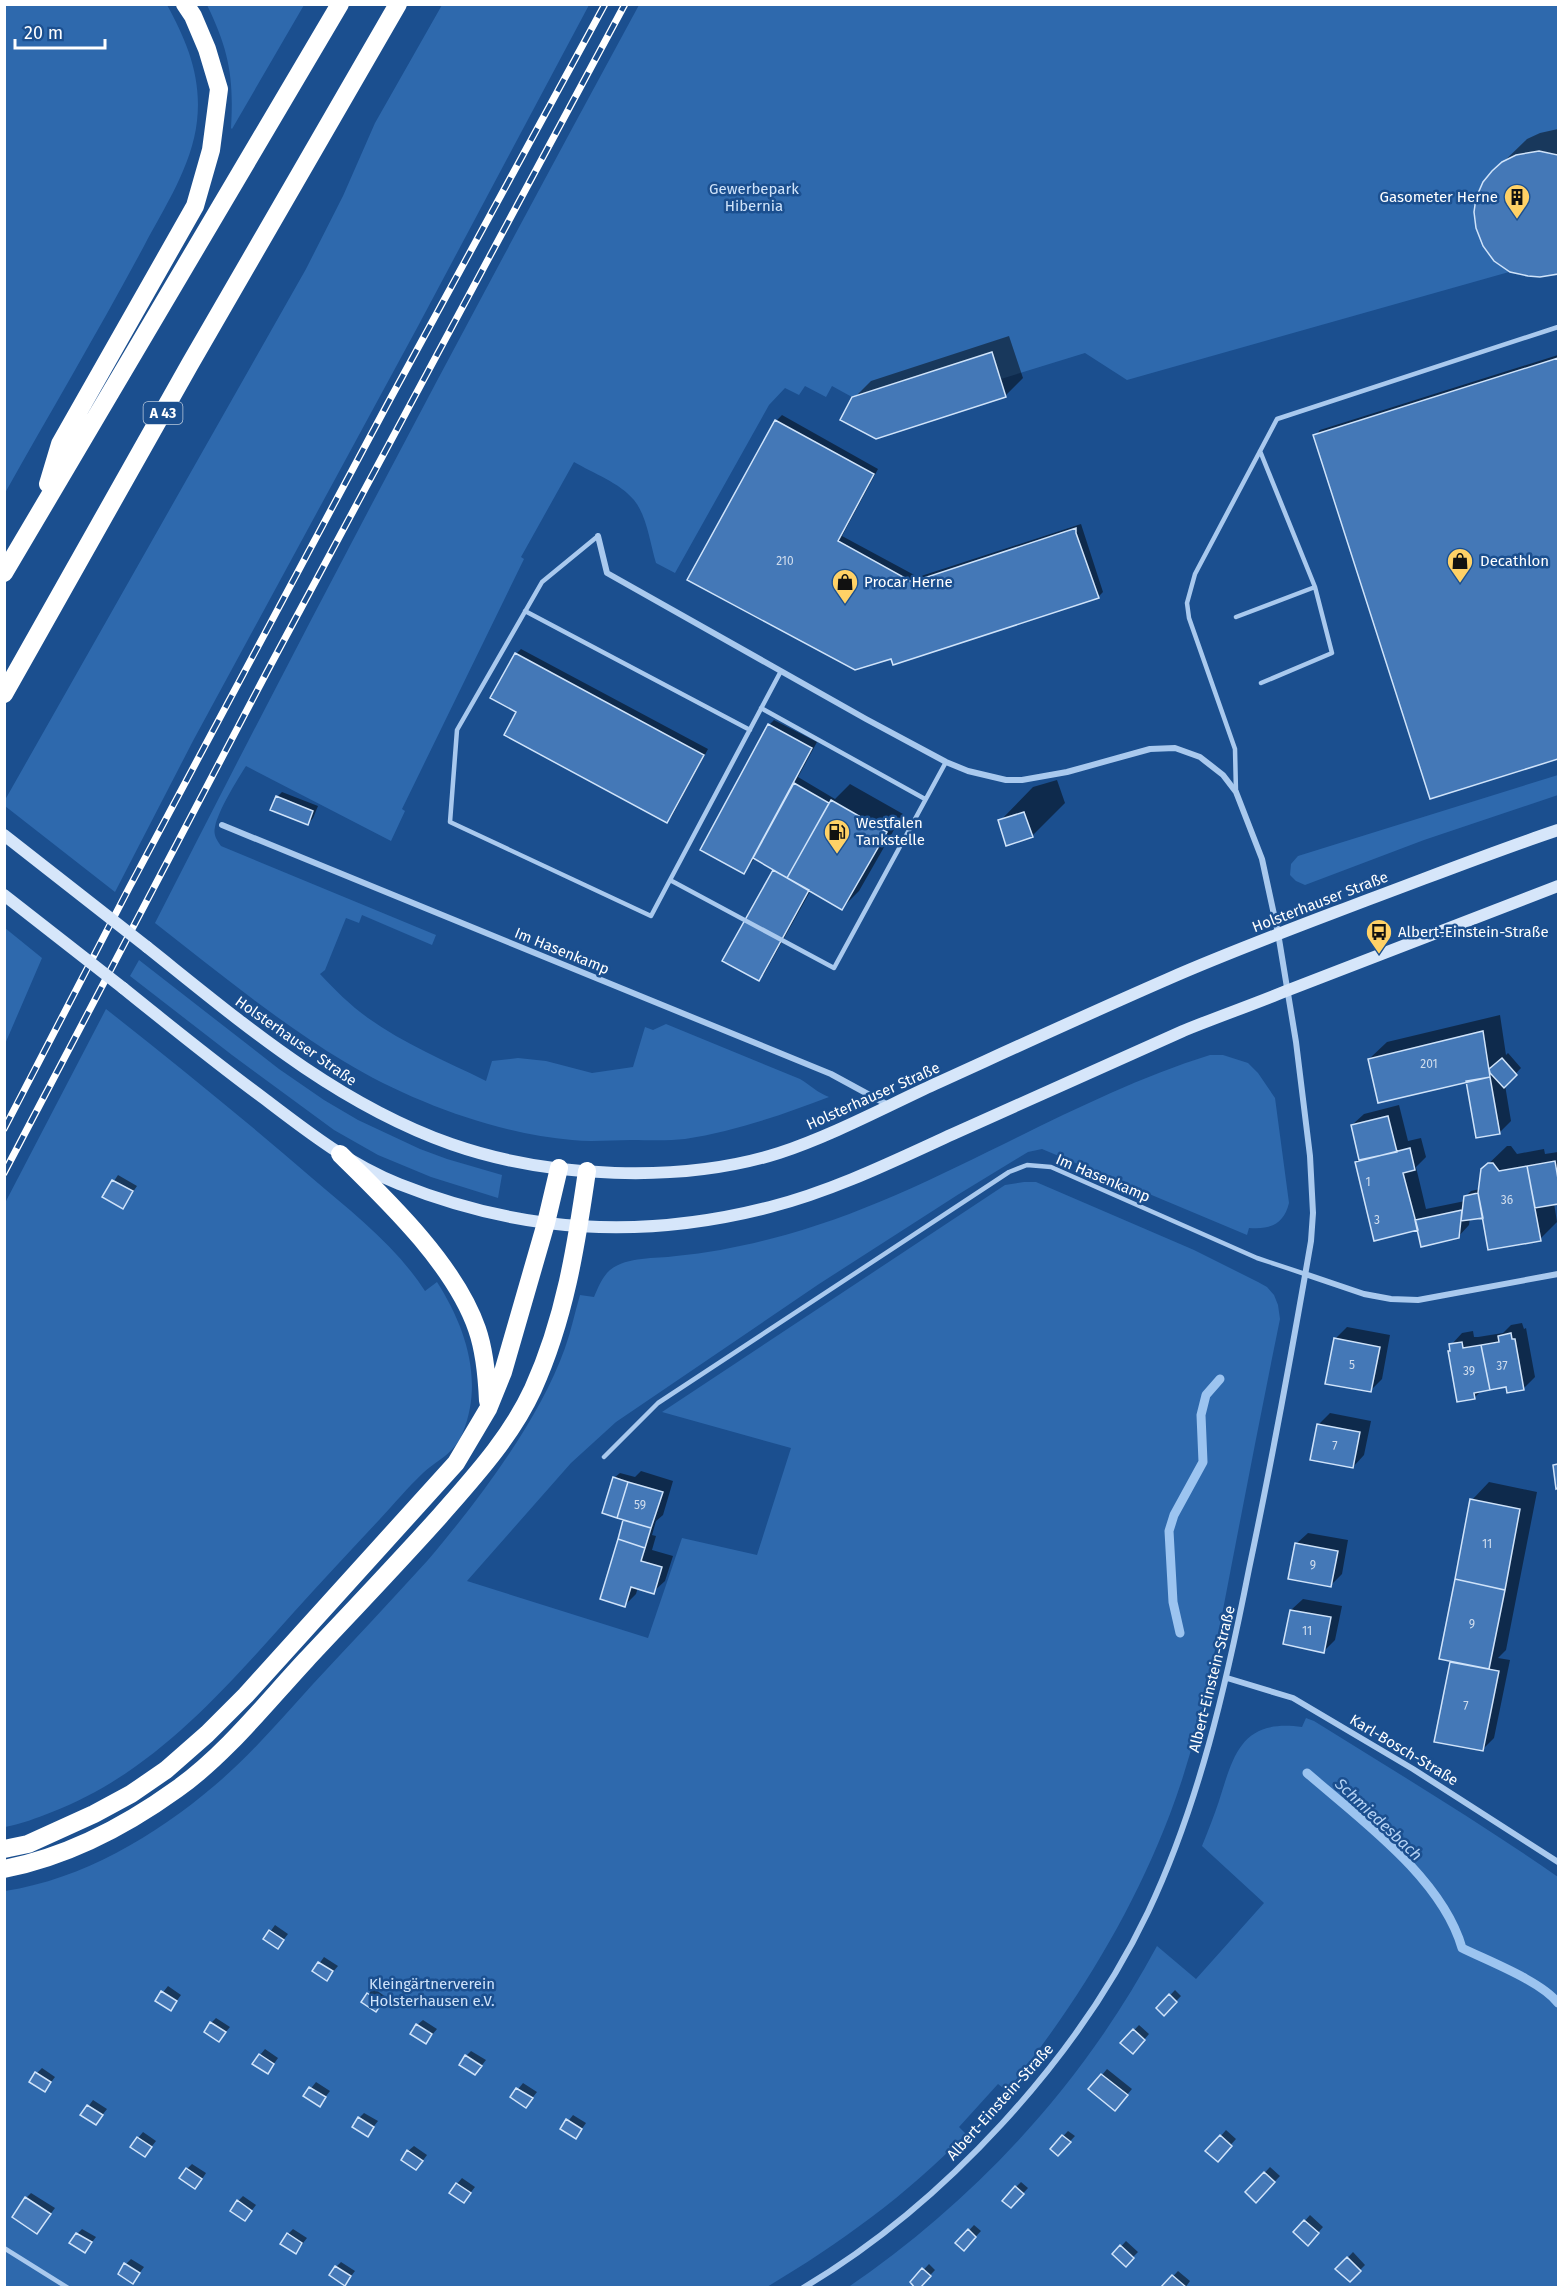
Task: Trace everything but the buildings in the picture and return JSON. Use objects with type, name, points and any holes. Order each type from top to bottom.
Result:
[{"type":"highway","points":[[41,509],[60,444],[195,206],[211,150],[219,89],[207,49],[193,16],[185,4]]},
{"type":"highway","points":[[4,573],[340,4]]},
{"type":"highway","name":"A 43","points":[[4,694],[190,364],[398,4]]},
{"type":"highway","points":[[340,1154],[390,1205],[455,1282],[477,1328],[482,1346],[487,1379],[488,1409]]},
{"type":"highway","points":[[4,1849],[28,1844],[94,1814],[131,1794],[166,1770],[246,1695],[456,1463],[488,1409],[503,1372],[546,1223],[559,1168]]},
{"type":"highway","points":[[4,1869],[44,1859],[101,1834],[179,1788],[213,1758],[260,1710],[476,1476],[502,1440],[533,1389],[567,1290],[587,1171]]},
{"type":"main road","name":"Holsterhauser Straße","points":[[4,835],[272,1045],[308,1071],[367,1107],[413,1130],[496,1157],[559,1168],[631,1174],[688,1170],[776,1154],[834,1133],[1171,977],[1278,933],[1558,830]]},
{"type":"main road","points":[[4,895],[213,1060],[340,1154],[394,1182],[449,1202],[487,1212],[579,1227],[635,1229],[680,1225],[772,1207],[818,1192],[1189,1029],[1558,886]]},
{"type":"street","name":"Albert-Einstein-Straße","points":[[598,537],[607,573],[946,762],[987,776],[1022,780],[1067,772],[1150,749],[1176,748],[1192,753],[1208,762],[1223,775],[1236,792],[1262,859],[1278,933],[1310,1156],[1313,1213],[1305,1274],[1227,1678],[1186,1818],[1148,1913],[1114,1975],[1067,2045],[966,2161],[922,2201],[803,2288]]},
{"type":"street","name":"Im Hasenkamp","points":[[222,825],[831,1074],[889,1106]]},
{"type":"street","name":"Im Hasenkamp","points":[[1305,1274],[1364,1294],[1391,1299],[1418,1300],[1558,1274]]},
{"type":"street","name":"Karl-Bosch-Straße","points":[[1227,1678],[1293,1698],[1413,1769],[1558,1862]]},
{"type":"lane","points":[[1236,792],[1235,749],[1189,618],[1187,603],[1190,587],[1202,559],[1277,419],[1558,327]]},
{"type":"lane","points":[[1260,451],[1314,587],[1332,653],[1261,683]]},
{"type":"lane","points":[[598,537],[542,582],[457,730],[450,822],[651,916],[781,671]]},
{"type":"lane","points":[[1236,617],[1314,587]]},
{"type":"lane","points":[[525,611],[750,730]]},
{"type":"lane","points":[[761,708],[925,799]]},
{"type":"lane","points":[[670,880],[834,969],[946,762]]},
{"type":"lane","name":"Im Hasenkamp","points":[[604,1457],[658,1402],[1009,1172],[1027,1165],[1051,1167],[1257,1258],[1305,1274]]},
{"type":"lane","points":[[4,2248],[68,2288]]},
{"type":"green space","points":[[5,4],[167,5],[187,46],[195,75],[198,105],[194,138],[176,186],[5,493]]},
{"type":"green space","points":[[207,5],[304,5],[232,129],[231,79],[225,51]]},
{"type":"green space","points":[[442,5],[589,5],[194,739],[115,892],[5,806],[5,800],[306,269],[343,196],[375,123]]},
{"type":"green space","name":"Gewerbepark Hibernia","points":[[639,5],[1558,5],[1558,274],[1534,276],[1509,272],[1127,380],[1085,353],[1001,379],[992,352],[852,397],[832,386],[826,397],[805,386],[799,395],[785,388],[769,405],[675,573],[656,563],[645,522],[634,500],[614,483],[574,462],[521,557],[524,559],[402,809],[405,811],[391,841],[246,766],[224,804],[215,832],[221,846],[436,935],[432,945],[362,915],[359,923],[346,918],[325,970],[320,974],[349,1003],[382,1027],[425,1052],[486,1081],[492,1061],[518,1058],[546,1061],[592,1073],[633,1067],[645,1027],[653,1030],[666,1024],[800,1079],[829,1097],[758,1122],[685,1139],[579,1141],[544,1137],[485,1123],[397,1090],[320,1047],[225,978],[155,923],[394,462]]},
{"type":"green space","points":[[1558,775],[1558,795],[1424,840],[1305,885],[1290,875],[1291,864],[1298,856]]},
{"type":"green space","points":[[5,928],[42,958],[5,1044]]},
{"type":"green space","points":[[139,960],[279,1069],[324,1100],[358,1120],[420,1149],[502,1175],[498,1198],[431,1177],[378,1155],[334,1130],[130,976]]},
{"type":"green space","points":[[106,1009],[184,1071],[358,1217],[401,1259],[425,1291],[437,1282],[463,1335],[471,1373],[472,1393],[463,1432],[455,1446],[412,1484],[213,1700],[184,1727],[122,1775],[88,1795],[52,1812],[5,1827],[5,1203]]},
{"type":"green space","name":"Kleingärtnerverein Holsterhausen e.V.","points":[[1210,1055],[1223,1055],[1248,1063],[1258,1073],[1275,1098],[1289,1203],[1280,1221],[1270,1227],[1249,1228],[1247,1235],[1042,1149],[1028,1152],[819,1284],[616,1422],[571,1463],[467,1581],[648,1638],[682,1538],[757,1555],[791,1448],[662,1412],[1005,1185],[1036,1182],[1194,1250],[1267,1287],[1274,1295],[1280,1319],[1206,1692],[1181,1784],[1155,1852],[1099,1959],[1056,2026],[1007,2091],[998,2084],[959,2127],[966,2134],[896,2198],[820,2254],[767,2287],[5,2288],[5,1891],[62,1877],[117,1853],[143,1838],[191,1804],[253,1750],[428,1560],[486,1486],[523,1432],[554,1376],[567,1342],[580,1295],[594,1297],[607,1273],[625,1262],[700,1253],[770,1239],[827,1222],[883,1201],[1098,1099],[1154,1075]]},
{"type":"green space","points":[[1306,1718],[1437,1798],[1558,1877],[1558,2287],[847,2288],[939,2217],[1023,2136],[1095,2045],[1128,1997],[1157,1946],[1196,1979],[1264,1903],[1202,1846],[1230,1768],[1244,1743],[1253,1734],[1266,1728],[1302,1727]]},
{"type":"waterway","name":"Schmiedesbach","points":[[1180,1633],[1173,1602],[1169,1531],[1174,1515],[1203,1462],[1201,1415],[1206,1395],[1220,1379]]},
{"type":"waterway","name":"Schmiedesbach","points":[[1307,1773],[1374,1831],[1418,1874],[1452,1922],[1462,1948],[1527,1979],[1558,2003]]},
{"type":"railway","points":[[4,1129],[129,888],[388,403],[605,4]]},
{"type":"railway","points":[[4,1173],[269,668],[625,4]]},
{"type":"place","name":"Gasometer Herne","points":[[1517,220]]},
{"type":"place","name":"Decathlon","points":[[1460,584]]},
{"type":"place","name":"Procar Herne","points":[[845,605]]},
{"type":"place","name":"Westfalen Tankstelle","points":[[837,855]]},
{"type":"place","name":"Albert-Einstein-Straße","points":[[1379,955]]}]
